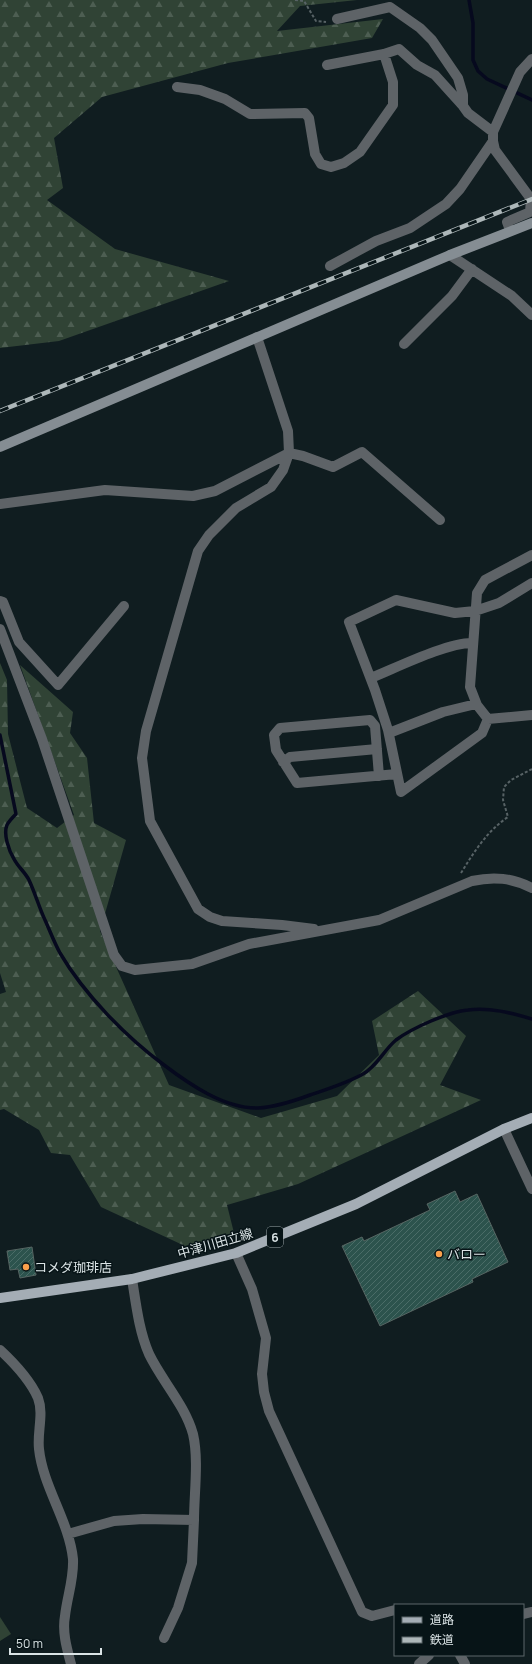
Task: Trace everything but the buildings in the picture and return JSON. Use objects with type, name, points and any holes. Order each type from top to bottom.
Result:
[{"type":"main road","name":"中津川田立線","points":[[0,1298],[132,1279],[236,1253],[356,1204],[504,1129],[532,1118]]},
{"type":"street","points":[[337,19],[390,7],[420,28],[432,40],[458,78],[463,95],[463,106]]},
{"type":"street","points":[[327,65],[384,54],[399,49],[417,65],[435,75],[468,113],[493,137],[495,150],[531,199],[530,212],[507,222],[510,230]]},
{"type":"street","points":[[177,87],[206,92],[224,99],[250,114],[305,113],[309,118],[314,154],[321,164],[331,167],[344,163],[360,152],[393,105],[393,82],[384,54]]},
{"type":"street","points":[[330,266],[376,241],[410,228],[440,208],[460,189],[493,137],[520,72],[532,59]]},
{"type":"street","points":[[0,447],[257,336],[532,222]]},
{"type":"street","points":[[450,255],[512,296],[532,315]]},
{"type":"street","points":[[404,344],[452,296],[472,269]]},
{"type":"street","points":[[257,336],[288,431],[289,453],[283,470],[271,487],[236,508],[209,534],[198,551],[146,731],[142,758],[150,821],[198,909],[210,917],[222,921],[282,925],[322,930]]},
{"type":"street","points":[[0,504],[105,490],[193,496],[215,491],[289,453],[303,456],[333,468],[362,452],[440,520]]},
{"type":"street","points":[[488,719],[476,704],[470,687],[477,593],[486,580],[532,555]]},
{"type":"street","points":[[488,719],[482,733],[401,792],[389,733],[371,678],[349,622],[396,600],[455,614],[475,611],[499,603],[532,584]]},
{"type":"street","points":[[0,601],[3,602],[19,642],[58,685],[124,606]]},
{"type":"street","points":[[0,629],[42,739],[114,955],[122,966],[136,970],[192,964],[249,944],[379,920],[472,881],[499,877],[509,879],[532,888]]},
{"type":"street","points":[[371,678],[427,655],[465,643],[473,643]]},
{"type":"street","points":[[389,733],[443,712],[476,704]]},
{"type":"street","points":[[488,719],[532,715]]},
{"type":"street","points":[[379,776],[375,726],[370,720],[280,728],[274,735],[276,750],[297,783],[379,776],[397,774]]},
{"type":"street","points":[[283,762],[290,757],[377,749]]},
{"type":"street","points":[[504,1129],[532,1189]]},
{"type":"street","points":[[236,1253],[252,1289],[266,1338],[262,1374],[264,1392],[269,1411],[362,1612],[372,1616],[394,1610]]},
{"type":"street","points":[[132,1279],[142,1333],[149,1353],[168,1389],[182,1410],[193,1435],[195,1465],[192,1563],[178,1608],[164,1638]]},
{"type":"street","points":[[0,1350],[26,1379],[38,1398],[41,1415],[39,1449],[42,1462],[68,1534],[73,1559],[64,1618],[65,1638],[71,1664]]},
{"type":"street","points":[[68,1534],[114,1521],[143,1519],[194,1520]]},
{"type":"street","points":[[418,1664],[428,1656]]},
{"type":"path","points":[[295,0],[304,2],[316,21],[325,22],[337,19]]},
{"type":"path","points":[[458,888],[460,875],[476,849],[496,825],[508,817],[503,800],[504,787],[511,780],[532,769]]},
{"type":"green space","points":[[0,0],[357,0],[300,6],[277,31],[383,19],[372,38],[228,63],[102,97],[54,138],[63,188],[47,200],[115,249],[229,281],[59,341],[0,348]]},
{"type":"green space","points":[[0,663],[7,680],[8,734],[27,808],[57,828],[74,815],[20,665],[73,712],[70,733],[87,758],[94,823],[126,840],[100,931],[169,1085],[261,1118],[337,1096],[379,1055],[372,1021],[418,991],[466,1036],[440,1085],[481,1100],[298,1184],[227,1205],[234,1233],[185,1246],[101,1207],[70,1155],[51,1153],[39,1130],[4,1109],[0,1110],[0,994],[6,992],[0,973]]},
{"type":"green space","points":[[0,1617],[11,1634],[0,1641]]},
{"type":"waterway","points":[[469,0],[473,23],[473,60],[478,71],[487,79],[532,100]]},
{"type":"waterway","points":[[0,735],[16,814],[7,825],[7,842],[10,852],[29,880],[60,953],[93,999],[121,1028],[164,1065],[208,1094],[220,1100],[246,1107],[258,1108],[278,1105],[344,1083],[363,1074],[372,1067],[396,1040],[430,1021],[460,1011],[476,1009],[492,1010],[532,1019]]},
{"type":"railway","points":[[0,411],[532,199]]},
{"type":"place","name":"バロー","points":[[439,1254]]},
{"type":"place","name":"コメダ珈琲店","points":[[26,1267]]}]
